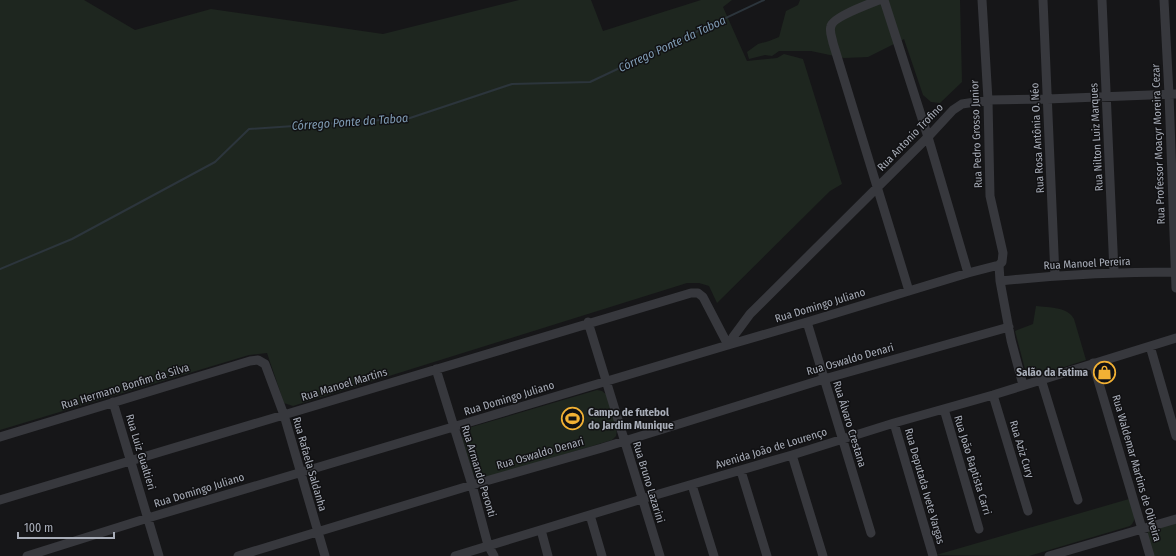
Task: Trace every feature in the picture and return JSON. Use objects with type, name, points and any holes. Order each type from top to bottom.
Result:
[{"type":"street","points":[[878,0],[844,15],[834,22],[830,28],[832,42],[909,291]]},
{"type":"street","points":[[884,0],[928,138],[968,273]]},
{"type":"street","name":"Rua Pedro Grosso Junior","points":[[982,0],[988,100],[990,196],[1003,253],[1002,262],[999,265],[1000,281],[1010,340],[1023,385]]},
{"type":"street","name":"Rua Rosa Antônia O. Néo","points":[[1043,0],[1055,276]]},
{"type":"street","name":"Rua Nilton Luiz Marques","points":[[1102,0],[1114,272]]},
{"type":"street","name":"Rua Professor Moacyr Moreira Cezar","points":[[1164,0],[1172,94],[1176,288]]},
{"type":"street","name":"Rua Antonio Trofino","points":[[729,344],[750,314],[928,138],[956,107],[962,104],[988,100],[1172,94]]},
{"type":"street","name":"Rua Domingo Juliano","points":[[27,556],[300,472],[999,265]]},
{"type":"street","name":"Rua Manoel Pereira","points":[[1000,281],[1114,272],[1175,272]]},
{"type":"street","name":"Rua Manoel Martins","points":[[0,500],[588,322],[695,292],[703,297],[729,344]]},
{"type":"street","name":"Rua Bruno Lazarini","points":[[588,322],[660,556]]},
{"type":"street","name":"Rua Álvaro Crestana","points":[[807,322],[871,534]]},
{"type":"street","name":"Rua Oswaldo Denari","points":[[238,556],[824,378],[1009,327]]},
{"type":"street","name":"Avenida João de Lourenço","points":[[455,556],[692,484],[741,471],[944,408],[993,395],[1176,338]]},
{"type":"street","points":[[1150,346],[1176,436]]},
{"type":"street","name":"Rua Hermano Bonfim da Silva","points":[[0,437],[250,361],[258,360]]},
{"type":"street","name":"Rua Rafaela Saldanha","points":[[258,360],[265,364],[284,415],[325,556]]},
{"type":"street","name":"Rua Waldemar Martins de Oliveira","points":[[1094,363],[1150,556]]},
{"type":"street","name":"Rua Armando Peronti","points":[[436,369],[472,485],[488,545],[494,556]]},
{"type":"street","points":[[1041,379],[1078,500]]},
{"type":"street","name":"Rua Aziz Cury","points":[[993,395],[1028,511]]},
{"type":"street","name":"Rua Luiz Gualtieri","points":[[113,402],[159,556]]},
{"type":"street","name":"Rua João Baptista Carri","points":[[944,408],[979,529]]},
{"type":"street","name":"Rua Deputada Ivete Vargas","points":[[894,423],[934,556]]},
{"type":"street","points":[[792,455],[823,556]]},
{"type":"street","points":[[741,471],[767,556]]},
{"type":"street","points":[[692,484],[714,556]]},
{"type":"street","points":[[590,515],[602,556]]},
{"type":"street","points":[[1048,556],[1176,519]]},
{"type":"street","points":[[541,530],[548,556]]},
{"type":"shaded area","points":[[0,0],[84,0],[135,30],[211,9],[383,34],[519,0],[591,0],[603,31],[701,0],[732,0],[723,7],[747,61],[777,58],[784,54],[803,59],[842,184],[830,191],[717,303],[709,286],[699,283],[687,283],[293,406],[284,403],[267,353],[249,355],[0,430]]},
{"type":"shaded area","points":[[800,0],[960,0],[962,82],[940,103],[931,102],[923,95],[904,39],[868,57],[844,58],[811,51],[779,51],[772,56],[765,55],[749,59],[747,52],[758,44],[779,37],[786,11],[798,5]]},
{"type":"shaded area","points":[[1036,306],[1057,308],[1071,315],[1074,319],[1086,360],[1033,377],[1026,373],[1015,331],[1033,324]]},
{"type":"shaded area","points":[[597,390],[602,391],[607,395],[617,430],[616,436],[612,440],[483,479],[477,477],[473,473],[462,438],[464,432],[468,428]]},
{"type":"shaded area","points":[[1129,499],[1134,516],[1133,523],[1130,526],[1029,556],[936,555]]},
{"type":"shaded area","points":[[1176,521],[1176,556],[1153,556],[1147,535],[1148,531]]},
{"type":"waterway","name":"Córrego Ponte da Taboa","points":[[0,269],[72,239],[215,162],[249,129],[410,118],[512,84],[590,82],[764,0]]},
{"type":"place","name":"Salão da Fatima","points":[[1104,372]]},
{"type":"place","name":"Campo de futebol do Jardim Munique","points":[[572,418]]}]
